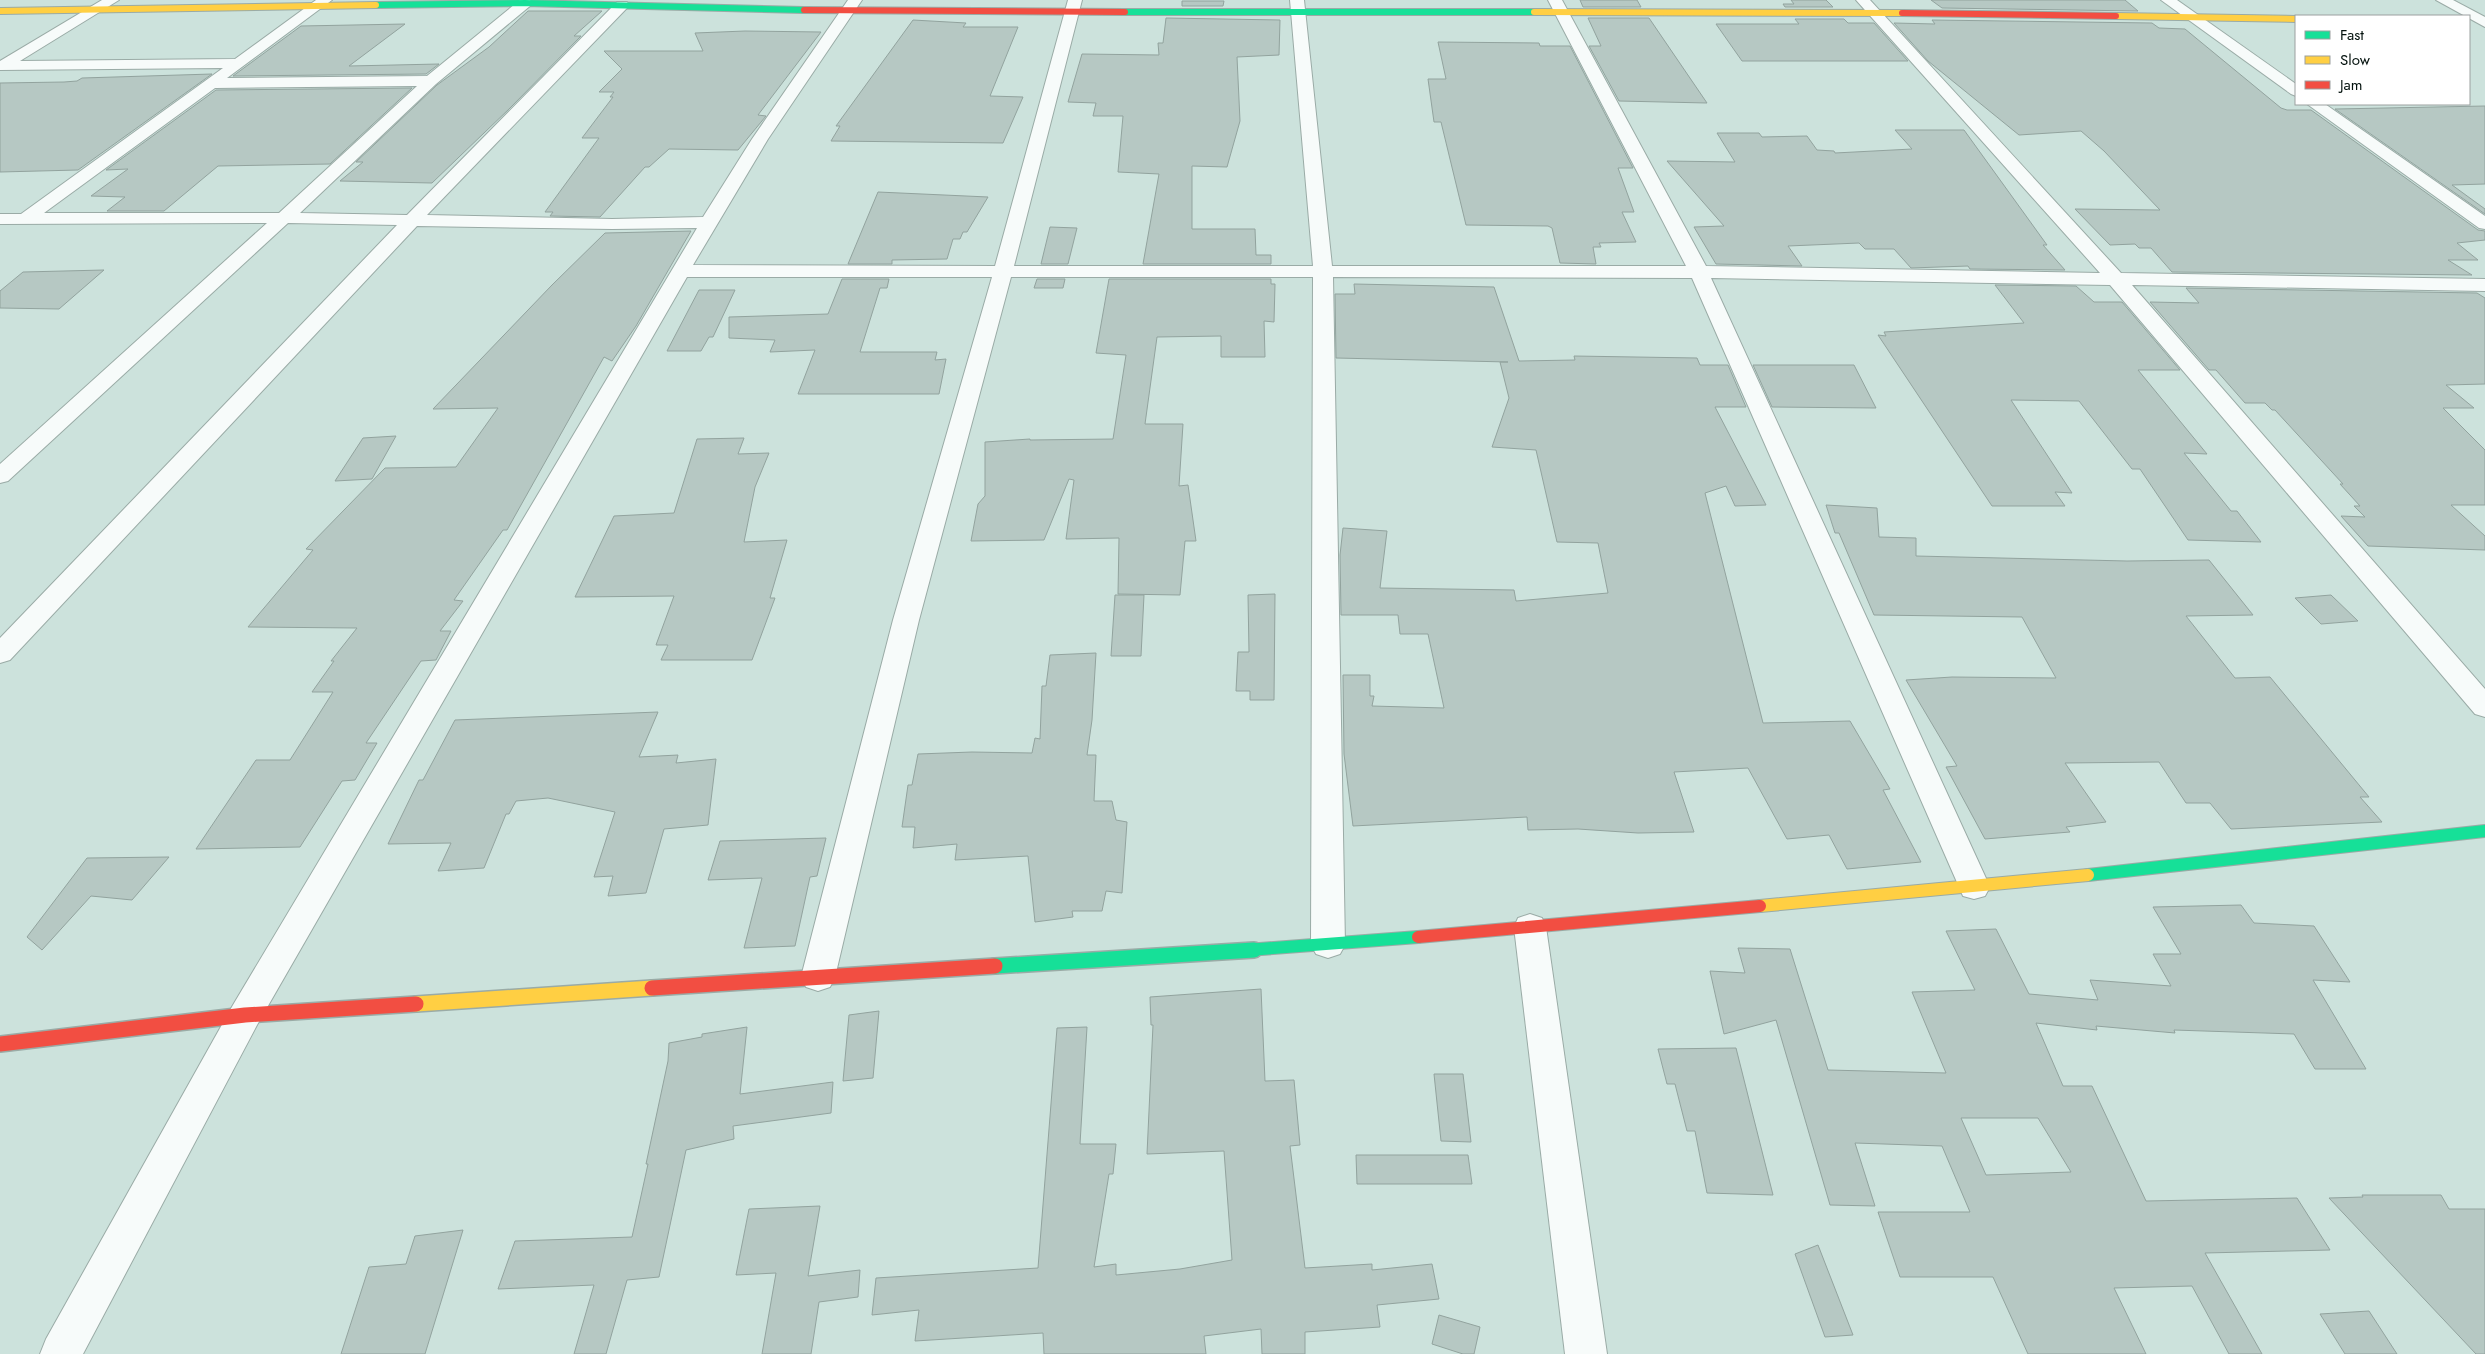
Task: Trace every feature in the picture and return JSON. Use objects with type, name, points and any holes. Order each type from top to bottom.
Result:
[{"type":"street","points":[[2,66],[112,0]]},
{"type":"street","points":[[2168,0],[2295,90]]},
{"type":"street","points":[[2443,0],[2468,15]]},
{"type":"street","points":[[0,11],[320,3],[527,2],[851,6],[1869,6],[2193,18],[2295,19]]},
{"type":"street","points":[[0,476],[285,218],[430,81],[527,2]]},
{"type":"street","points":[[25,219],[213,84],[320,3]]},
{"type":"street","points":[[0,654],[617,3]]},
{"type":"street","points":[[61,1354],[246,1016],[709,222],[760,139],[851,6]]},
{"type":"street","points":[[818,977],[906,620],[1003,272],[1074,6]]},
{"type":"street","points":[[1298,6],[1323,272],[1328,945]]},
{"type":"street","points":[[1558,6],[1699,272],[1974,887]]},
{"type":"street","points":[[1869,6],[2116,279],[2485,707]]},
{"type":"street","points":[[2,66],[241,63]]},
{"type":"street","points":[[213,84],[430,81]]},
{"type":"street","points":[[2316,105],[2485,224]]},
{"type":"street","points":[[0,219],[285,218],[612,224],[709,222]]},
{"type":"street","points":[[681,270],[1699,272],[2485,285]]},
{"type":"street","points":[[0,1044],[246,1016],[1328,945],[1974,887],[2485,831]]},
{"type":"street","points":[[1530,927],[1586,1354]]},
{"type":"building","points":[[1580,0],[1637,0],[1641,7],[1583,7]]},
{"type":"building","points":[[1791,0],[1826,0],[1833,7],[1785,7],[1783,4],[1794,4]]},
{"type":"building","points":[[1931,0],[2125,0],[2138,11],[1942,8]]},
{"type":"building","points":[[1182,1],[1224,1],[1223,6],[1182,6]]},
{"type":"building","points":[[528,11],[602,11],[574,36],[581,36],[510,108],[432,183],[340,181],[363,162],[356,162],[437,85],[489,47]]},
{"type":"building","points":[[1166,18],[1280,20],[1279,55],[1237,57],[1240,121],[1227,167],[1192,166],[1192,229],[1255,229],[1256,255],[1271,255],[1271,264],[1143,264],[1159,174],[1118,172],[1123,116],[1093,116],[1096,103],[1068,102],[1082,54],[1159,55],[1158,43],[1163,43]]},
{"type":"building","points":[[1588,18],[1649,18],[1707,103],[1619,101],[1589,46],[1601,46]]},
{"type":"building","points":[[1795,19],[1844,19],[1848,23],[1874,23],[1908,61],[1742,61],[1716,24],[1799,24]]},
{"type":"building","points":[[913,20],[966,23],[963,27],[1018,27],[990,96],[1023,97],[1003,143],[831,141],[840,126],[836,126]]},
{"type":"building","points":[[1932,20],[2152,23],[2159,28],[2185,29],[2281,108],[2287,110],[2311,110],[2478,230],[2485,231],[2485,240],[2457,243],[2478,260],[2448,260],[2472,275],[2172,272],[2151,248],[2139,248],[2135,244],[2110,245],[2075,209],[2160,210],[2104,151],[2081,131],[2019,135],[1928,61],[1894,23],[1935,24]]},
{"type":"building","points":[[405,24],[349,66],[439,64],[426,74],[233,76],[301,26]]},
{"type":"building","points":[[745,31],[821,32],[758,115],[766,116],[738,150],[669,149],[649,167],[645,167],[600,217],[550,216],[553,212],[545,212],[599,138],[582,138],[613,97],[610,97],[614,92],[599,92],[622,69],[604,51],[703,51],[695,33]]},
{"type":"building","points":[[1438,42],[1539,43],[1540,46],[1570,46],[1633,168],[1618,168],[1634,212],[1622,212],[1636,242],[1599,243],[1601,247],[1593,247],[1596,264],[1560,263],[1552,228],[1548,226],[1466,225],[1441,122],[1434,122],[1428,79],[1446,79]]},
{"type":"building","points":[[212,74],[78,170],[0,172],[0,83],[64,82],[77,81],[82,78]]},
{"type":"building","points":[[412,88],[330,164],[218,166],[164,211],[107,211],[125,197],[91,196],[128,169],[106,170],[216,90]]},
{"type":"building","points":[[2485,106],[2485,184],[2452,185],[2485,209],[2485,214],[2335,109]]},
{"type":"building","points":[[1895,130],[1964,130],[2047,245],[2043,245],[2065,270],[1970,269],[1968,266],[1911,268],[1894,249],[1865,249],[1859,243],[1788,246],[1802,266],[1716,264],[1694,227],[1724,226],[1667,161],[1735,162],[1717,133],[1759,133],[1762,137],[1807,136],[1817,150],[1834,151],[1835,153],[1912,149]]},
{"type":"building","points":[[878,192],[988,197],[967,232],[963,232],[960,239],[953,239],[947,259],[892,260],[892,264],[848,264]]},
{"type":"building","points":[[1050,227],[1077,228],[1068,264],[1041,264]]},
{"type":"building","points":[[691,231],[636,326],[612,361],[604,357],[507,530],[503,530],[454,600],[463,601],[440,631],[451,631],[436,660],[421,661],[366,743],[377,743],[355,780],[342,781],[300,847],[196,849],[256,760],[290,760],[333,692],[312,692],[334,661],[331,661],[357,628],[248,627],[313,550],[306,549],[385,468],[456,467],[498,408],[433,409],[552,285],[605,233]]},
{"type":"building","points":[[104,270],[59,309],[0,308],[0,291],[23,272]]},
{"type":"building","points":[[842,279],[889,279],[887,288],[880,288],[860,352],[937,352],[935,360],[946,359],[939,394],[798,394],[815,350],[770,352],[775,340],[729,338],[729,317],[828,314]]},
{"type":"building","points":[[1037,279],[1065,279],[1063,288],[1034,288]]},
{"type":"building","points":[[1109,279],[1271,279],[1271,284],[1275,284],[1274,322],[1264,321],[1265,357],[1221,357],[1221,336],[1157,337],[1145,424],[1183,424],[1179,486],[1188,485],[1196,541],[1185,541],[1180,595],[1118,594],[1119,538],[1066,539],[1074,480],[1069,479],[1044,540],[971,541],[978,504],[985,496],[985,442],[1030,439],[1113,439],[1126,355],[1096,353]]},
{"type":"building","points":[[1354,284],[1494,287],[1519,361],[1575,360],[1574,356],[1697,358],[1700,365],[1728,365],[1746,407],[1715,407],[1766,505],[1735,506],[1726,486],[1705,493],[1763,723],[1850,721],[1890,789],[1883,790],[1921,862],[1847,869],[1829,835],[1787,839],[1748,768],[1674,772],[1694,832],[1638,833],[1578,829],[1528,830],[1527,817],[1353,826],[1344,754],[1343,675],[1370,675],[1370,696],[1374,696],[1372,706],[1444,708],[1428,634],[1400,634],[1398,615],[1341,615],[1340,555],[1343,528],[1387,531],[1380,588],[1514,590],[1516,601],[1608,593],[1598,543],[1557,542],[1536,450],[1492,447],[1509,398],[1500,362],[1508,362],[1336,358],[1335,294],[1355,294]]},
{"type":"building","points":[[1995,285],[2076,286],[2094,302],[2122,302],[2180,370],[2138,370],[2207,454],[2184,453],[2231,511],[2237,511],[2261,542],[2188,540],[2140,469],[2132,469],[2079,401],[2011,400],[2072,493],[2055,492],[2065,506],[1992,506],[1878,335],[1886,336],[1884,332],[2024,323]]},
{"type":"building","points":[[2186,288],[2477,293],[2485,298],[2485,384],[2446,385],[2474,408],[2443,408],[2485,450],[2485,505],[2451,505],[2485,536],[2485,550],[2368,546],[2341,516],[2365,517],[2354,506],[2360,506],[2340,484],[2343,484],[2275,410],[2272,410],[2265,403],[2245,403],[2216,370],[2209,370],[2150,302],[2199,303]]},
{"type":"building","points":[[699,290],[735,290],[713,337],[709,337],[701,351],[667,351]]},
{"type":"building","points":[[1753,365],[1854,365],[1876,408],[1772,407]]},
{"type":"building","points":[[396,436],[372,479],[335,481],[363,438]]},
{"type":"building","points":[[744,438],[738,454],[769,453],[755,487],[744,542],[787,540],[770,598],[775,598],[752,660],[661,660],[668,645],[656,645],[674,596],[575,597],[614,516],[674,513],[697,439]]},
{"type":"building","points":[[1826,505],[1877,508],[1879,537],[1916,538],[1916,556],[2127,561],[2209,560],[2253,615],[2186,616],[2235,678],[2270,677],[2369,797],[2360,797],[2382,822],[2231,829],[2210,803],[2186,803],[2159,762],[2065,763],[2106,822],[2066,827],[2070,832],[1985,839],[1946,767],[1957,766],[1906,680],[1952,677],[2056,678],[2022,617],[1874,615],[1839,533],[1835,533]]},
{"type":"building","points":[[1275,594],[1274,700],[1250,700],[1250,691],[1236,691],[1238,652],[1249,652],[1248,595]]},
{"type":"building","points":[[1115,595],[1144,595],[1141,656],[1111,656]]},
{"type":"building","points":[[2331,595],[2358,621],[2321,624],[2295,598]]},
{"type":"building","points":[[1096,653],[1092,720],[1087,755],[1096,755],[1094,801],[1112,801],[1116,820],[1127,822],[1122,893],[1106,891],[1102,911],[1072,911],[1073,917],[1035,922],[1028,856],[955,860],[957,844],[913,848],[915,827],[902,827],[908,785],[912,785],[918,754],[972,752],[1032,753],[1035,738],[1040,739],[1042,686],[1046,686],[1050,655]]},
{"type":"building","points":[[658,712],[639,757],[678,755],[676,763],[716,759],[708,825],[664,829],[646,893],[608,896],[613,876],[594,877],[615,812],[548,798],[516,801],[509,814],[506,814],[484,868],[438,871],[451,843],[388,844],[419,780],[423,780],[455,720]]},
{"type":"building","points":[[826,838],[817,876],[810,877],[795,946],[744,948],[762,878],[708,880],[720,841]]},
{"type":"building","points":[[169,857],[132,900],[91,896],[42,950],[27,937],[87,858]]},
{"type":"building","points":[[2241,905],[2254,923],[2314,926],[2350,982],[2313,980],[2366,1069],[2315,1069],[2294,1034],[2174,1030],[2175,1033],[2096,1026],[2097,1030],[2036,1023],[2063,1086],[2092,1086],[2146,1201],[2297,1198],[2330,1250],[2205,1253],[2262,1354],[2229,1354],[2192,1286],[2114,1288],[2146,1354],[2028,1354],[1993,1277],[1900,1277],[1878,1212],[1970,1212],[1942,1146],[1855,1143],[1875,1206],[1830,1205],[1776,1020],[1724,1034],[1710,971],[1745,973],[1738,948],[1790,949],[1828,1070],[1946,1073],[1912,992],[1975,990],[1946,931],[1996,929],[2029,994],[2098,1000],[2090,980],[2171,986],[2153,954],[2181,954],[2153,907]],"holes":[[[1961,1118],[2038,1118],[2071,1172],[1986,1175]]]},
{"type":"building","points":[[1261,989],[1265,1081],[1294,1080],[1300,1145],[1290,1146],[1305,1268],[1372,1264],[1372,1270],[1432,1264],[1439,1299],[1377,1305],[1380,1327],[1305,1332],[1305,1354],[1262,1354],[1261,1329],[1204,1336],[1206,1354],[1044,1354],[1043,1333],[915,1341],[919,1310],[872,1315],[876,1278],[1038,1268],[1057,1028],[1087,1027],[1080,1144],[1116,1144],[1113,1174],[1109,1174],[1094,1267],[1116,1264],[1116,1275],[1180,1269],[1232,1260],[1224,1151],[1147,1154],[1153,1025],[1151,1025],[1150,997]]},
{"type":"building","points":[[879,1011],[873,1078],[843,1081],[849,1015]]},
{"type":"building","points":[[747,1027],[740,1094],[833,1082],[831,1113],[733,1126],[734,1139],[686,1150],[659,1277],[627,1280],[606,1354],[574,1354],[594,1285],[498,1289],[515,1241],[632,1237],[668,1061],[669,1043],[702,1037],[702,1034]]},
{"type":"building","points":[[1736,1048],[1773,1195],[1707,1193],[1695,1131],[1687,1131],[1675,1084],[1667,1084],[1658,1049]]},
{"type":"building","points":[[1434,1074],[1463,1074],[1471,1142],[1441,1141]]},
{"type":"building","points":[[1356,1155],[1468,1155],[1472,1184],[1357,1184]]},
{"type":"building","points":[[2362,1195],[2441,1195],[2449,1209],[2485,1209],[2485,1354],[2476,1354],[2329,1198],[2363,1197]]},
{"type":"building","points":[[820,1206],[808,1276],[860,1270],[858,1297],[819,1302],[811,1354],[762,1354],[776,1273],[736,1275],[749,1209]]},
{"type":"building","points":[[463,1230],[425,1354],[341,1354],[369,1267],[406,1264],[415,1236]]},
{"type":"building","points":[[1818,1245],[1853,1335],[1825,1337],[1795,1254]]},
{"type":"building","points":[[2369,1311],[2397,1354],[2345,1354],[2320,1314]]},
{"type":"building","points":[[1439,1315],[1480,1327],[1474,1354],[1463,1354],[1432,1344]]},
{"type":"traffic: fast","points":[[376,5],[525,3],[804,10]]},
{"type":"traffic: fast","points":[[1125,12],[1534,12]]},
{"type":"traffic: fast","points":[[2088,875],[2485,831]]},
{"type":"traffic: fast","points":[[995,966],[1328,945],[1418,937]]},
{"type":"traffic: slow","points":[[0,11],[376,5]]},
{"type":"traffic: slow","points":[[1534,12],[1902,13]]},
{"type":"traffic: slow","points":[[2116,16],[2295,19]]},
{"type":"traffic: slow","points":[[1760,906],[2088,875]]},
{"type":"traffic: slow","points":[[416,1004],[652,988]]},
{"type":"traffic: jam","points":[[804,10],[1125,12]]},
{"type":"traffic: jam","points":[[1902,13],[2116,16]]},
{"type":"traffic: jam","points":[[1418,937],[1760,906]]},
{"type":"traffic: jam","points":[[652,988],[995,966]]},
{"type":"traffic: jam","points":[[0,1044],[245,1015],[416,1004]]}]
